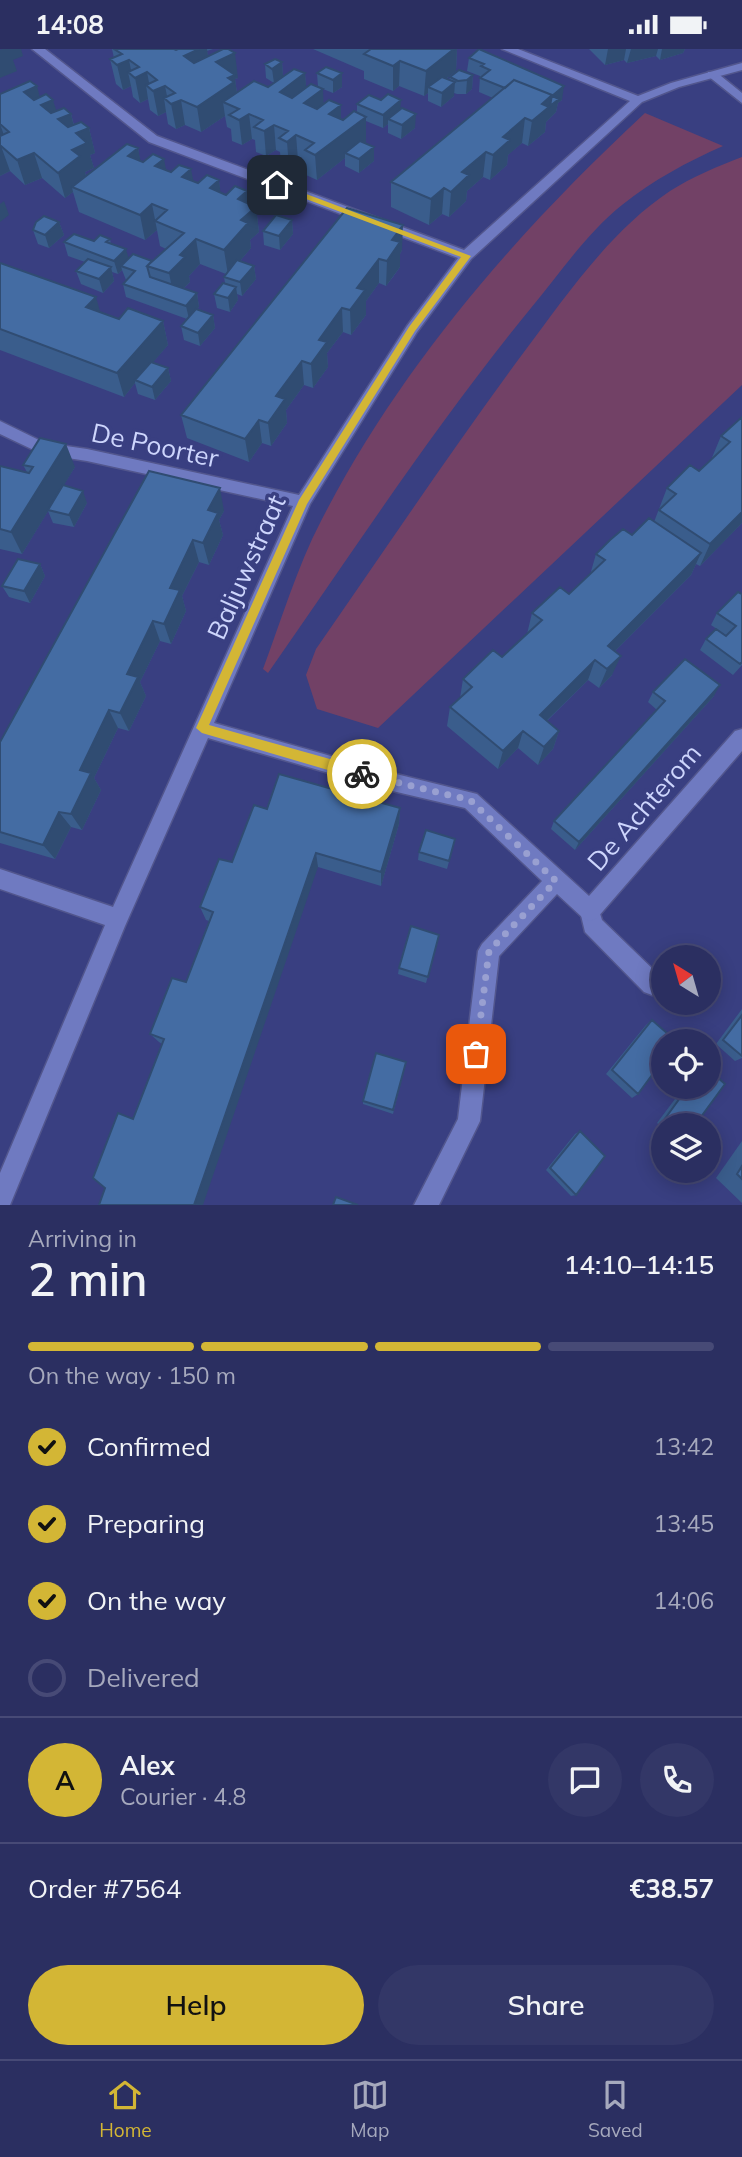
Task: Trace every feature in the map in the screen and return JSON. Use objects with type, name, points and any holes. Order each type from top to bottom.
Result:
[{"type":"street","points":[[38,49],[153,139],[466,256]]},
{"type":"street","points":[[508,49],[638,100]]},
{"type":"street","name":"Baljuwstraat","points":[[0,1201],[118,919],[303,502],[412,329],[466,256],[638,100],[675,85],[742,66]]},
{"type":"street","points":[[712,74],[742,99]]},
{"type":"street","name":"De Poorter","points":[[0,427],[42,448],[87,455],[303,502]]},
{"type":"street","name":"De Achterom","points":[[202,728],[384,780],[470,800],[590,911],[742,737]]},
{"type":"street","points":[[0,879],[118,919]]},
{"type":"street","name":"De Achterom","points":[[426,1205],[469,1121],[489,951],[556,881]]},
{"type":"street","points":[[590,911],[592,925],[651,982]]},
{"type":"shaded area","points":[[645,113],[723,146],[646,187],[609,216],[585,241],[462,397],[268,673],[263,669],[312,539],[387,408],[465,303],[507,253]]},
{"type":"shaded area","points":[[742,157],[742,385],[378,728],[317,709],[306,675],[316,649],[471,425],[573,287],[590,265],[648,207],[687,181]]},
{"type":"building","points":[[114,49],[199,49],[184,56],[194,63],[228,49],[235,53],[216,62],[235,75],[228,78],[234,82],[197,107],[181,100],[171,104],[164,98],[175,93],[165,86],[153,91],[146,85],[157,80],[147,72],[135,78],[128,72],[139,67],[129,60],[117,65],[110,59],[122,54]]},
{"type":"building","points":[[371,49],[454,49],[426,71],[400,61],[393,66],[364,54]]},
{"type":"building","points":[[479,49],[564,86],[552,96],[559,99],[550,106],[552,95],[514,80],[505,88],[480,78],[490,70],[481,66],[484,64],[469,58]]},
{"type":"building","points":[[275,59],[282,62],[272,69],[265,64]]},
{"type":"building","points":[[326,67],[342,73],[333,80],[317,73]]},
{"type":"building","points":[[294,69],[305,73],[280,92],[292,98],[311,84],[323,89],[304,103],[317,109],[329,100],[341,105],[329,114],[343,120],[354,111],[366,117],[315,155],[305,150],[314,143],[296,135],[287,142],[279,138],[288,131],[274,125],[264,131],[254,127],[263,120],[249,114],[239,120],[229,115],[239,109],[223,102],[254,81],[268,87]]},
{"type":"building","points":[[459,70],[473,75],[467,80],[458,81],[450,77]]},
{"type":"building","points":[[442,77],[455,82],[442,93],[428,87]]},
{"type":"building","points":[[514,80],[552,95],[542,104],[549,107],[532,121],[525,118],[503,137],[510,140],[493,155],[486,152],[462,172],[469,175],[451,192],[444,188],[431,199],[391,182]]},
{"type":"building","points":[[30,81],[37,86],[24,92],[34,100],[46,94],[53,100],[41,105],[51,113],[64,108],[71,114],[58,119],[68,127],[81,122],[89,128],[76,133],[87,143],[72,150],[80,156],[58,173],[34,153],[17,160],[0,146],[0,136],[9,132],[0,124],[0,94]]},
{"type":"building","points":[[388,94],[401,100],[383,115],[357,104],[369,95],[381,100]]},
{"type":"building","points":[[402,108],[416,114],[402,125],[388,119]]},
{"type":"building","points":[[360,141],[374,147],[359,159],[345,153]]},
{"type":"building","points":[[127,144],[138,148],[128,156],[143,162],[153,154],[164,159],[155,166],[171,172],[179,165],[191,169],[182,177],[198,183],[207,175],[219,180],[210,188],[226,195],[235,186],[247,191],[238,199],[256,207],[241,220],[248,223],[224,250],[196,239],[180,255],[185,257],[169,273],[147,266],[184,233],[155,221],[167,210],[152,204],[140,215],[72,187]]},
{"type":"building","points":[[347,208],[403,225],[392,240],[400,242],[387,261],[379,259],[357,288],[365,290],[350,310],[342,308],[319,340],[327,342],[311,364],[302,361],[276,396],[285,399],[268,423],[259,420],[245,439],[181,415]]},
{"type":"building","points":[[276,215],[292,220],[279,236],[263,231]]},
{"type":"building","points":[[44,216],[59,222],[45,235],[33,230],[36,222]]},
{"type":"building","points":[[74,234],[94,241],[100,235],[110,239],[106,242],[126,249],[114,261],[64,242]]},
{"type":"building","points":[[133,254],[152,261],[147,266],[150,277],[197,293],[186,306],[123,284],[135,271],[121,266]]},
{"type":"building","points":[[88,259],[111,267],[99,279],[76,271]]},
{"type":"building","points":[[237,260],[254,266],[240,282],[224,277]]},
{"type":"building","points":[[0,263],[96,297],[86,307],[119,319],[128,308],[163,321],[117,373],[0,329]]},
{"type":"building","points":[[223,283],[236,287],[228,298],[214,294]]},
{"type":"building","points":[[196,309],[213,315],[198,333],[181,326]]},
{"type":"building","points":[[151,362],[168,368],[152,387],[135,380]]},
{"type":"building","points":[[742,417],[742,512],[710,544],[659,510],[676,494],[667,488],[690,465],[699,471],[730,442],[721,436]]},
{"type":"building","points":[[40,438],[66,444],[11,532],[0,529],[0,466],[29,473],[33,467],[23,465]]},
{"type":"building","points":[[149,471],[220,488],[208,510],[218,513],[203,543],[193,540],[170,588],[180,590],[164,624],[153,621],[127,674],[138,677],[120,713],[109,710],[80,770],[91,773],[71,814],[59,812],[43,845],[0,832],[0,742]]},
{"type":"building","points":[[63,485],[83,491],[69,515],[48,510]]},
{"type":"building","points":[[649,518],[701,553],[608,646],[621,656],[607,669],[595,660],[540,715],[559,731],[544,747],[523,731],[503,751],[450,707],[472,687],[463,679],[493,650],[502,657],[542,620],[532,613],[560,587],[569,594],[605,560],[596,554],[610,540],[623,529],[632,535]]},
{"type":"building","points":[[18,559],[40,564],[24,591],[2,586]]},
{"type":"building","points":[[738,592],[742,594],[740,664],[706,639],[716,629],[726,636],[736,626],[717,613]]},
{"type":"building","points":[[685,659],[720,685],[579,842],[554,821],[665,701],[653,692]]},
{"type":"building","points":[[279,774],[400,808],[381,872],[316,853],[194,1205],[99,1205],[105,1188],[93,1178],[118,1113],[133,1119],[164,1039],[150,1034],[172,978],[186,982],[213,912],[200,907],[219,859],[232,862],[254,805],[267,809]]},
{"type":"building","points":[[426,830],[455,839],[449,861],[419,852]]},
{"type":"building","points":[[411,926],[439,935],[428,977],[399,968]]},
{"type":"building","points":[[742,1015],[742,1056],[723,1040]]},
{"type":"building","points":[[652,1020],[662,1029],[651,1029],[651,1076],[638,1094],[612,1070]]},
{"type":"building","points":[[376,1053],[406,1062],[393,1110],[363,1101]]},
{"type":"building","points":[[679,1099],[714,1099],[704,1113],[669,1113]]},
{"type":"building","points":[[580,1131],[605,1156],[576,1195],[550,1168]]},
{"type":"building","points":[[742,1166],[742,1179],[737,1174]]},
{"type":"building","points":[[336,1197],[358,1205],[333,1205]]},
{"type":"way so far","points":[[362,774],[470,800],[556,881],[489,951],[476,1054]]},
{"type":"route","points":[[277,185],[466,256],[412,329],[303,502],[202,728],[362,774]]}]
